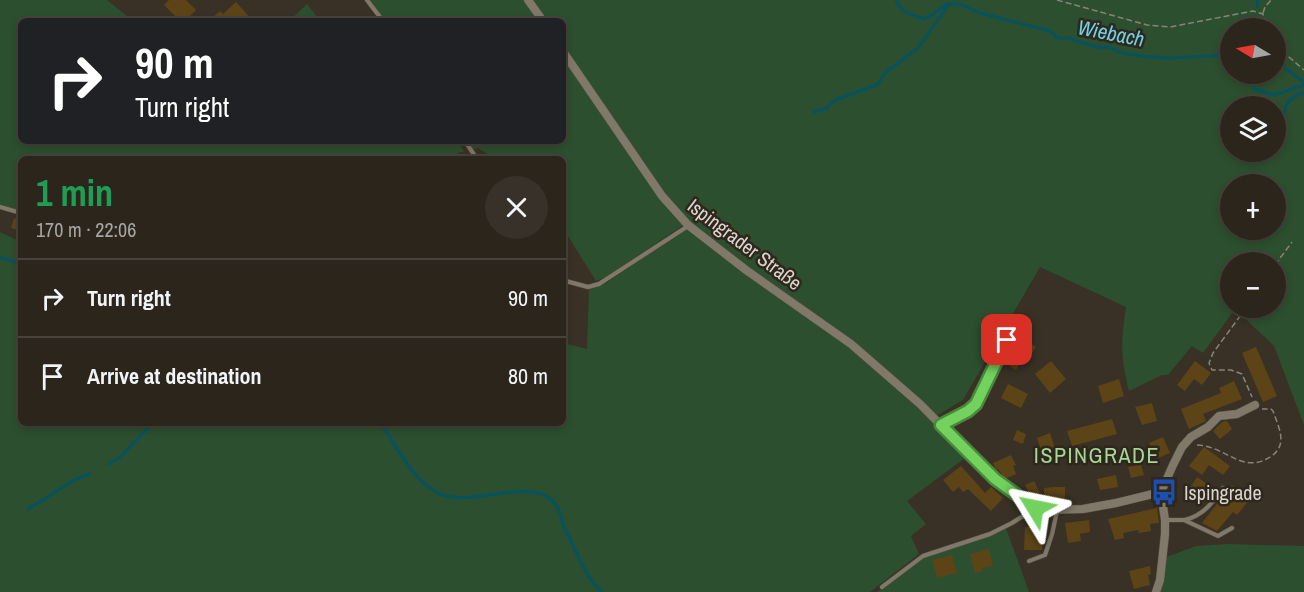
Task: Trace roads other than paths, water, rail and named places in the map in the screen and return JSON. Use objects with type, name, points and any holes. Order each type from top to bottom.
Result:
[{"type":"street","points":[[528,0],[541,18]]},
{"type":"street","name":"Ispingrader Straße","points":[[566,56],[662,196],[688,225],[746,270],[852,344],[941,425]]},
{"type":"street","points":[[1156,592],[1164,558],[1165,520],[1161,492],[1182,447],[1191,437],[1208,427],[1219,416],[1237,414],[1255,405]]},
{"type":"street","points":[[941,425],[995,479],[1035,508],[1083,509],[1161,492]]},
{"type":"lane","points":[[367,0],[381,18]]},
{"type":"lane","points":[[0,207],[18,212]]},
{"type":"lane","points":[[566,281],[588,287],[599,284],[688,225]]},
{"type":"lane","points":[[941,425],[968,411],[976,404],[1007,340]]},
{"type":"lane","points":[[1165,520],[1194,518],[1204,512],[1223,488]]},
{"type":"lane","points":[[882,587],[923,555],[1001,530],[1035,508]]},
{"type":"lane","points":[[1029,561],[1045,555],[1057,510]]},
{"type":"lane","points":[[1184,520],[1218,536],[1232,528]]},
{"type":"waterway","name":"Wiebach","points":[[896,0],[904,11],[926,19],[947,4],[960,4],[980,13],[1050,31],[1058,38],[1068,38],[1096,47],[1110,47],[1118,52],[1140,56],[1170,58],[1220,54]]},
{"type":"waterway","points":[[1257,6],[1258,0]]},
{"type":"waterway","points":[[814,112],[827,108],[835,100],[877,85],[886,72],[918,48],[949,4]]},
{"type":"waterway","points":[[1286,69],[1304,82]]},
{"type":"waterway","name":"Wiebach","points":[[1252,84],[1255,89],[1274,95],[1304,85]]},
{"type":"waterway","points":[[1286,106],[1295,96],[1304,93]]},
{"type":"waterway","points":[[0,257],[18,263]]},
{"type":"waterway","points":[[109,464],[120,457],[150,426]]},
{"type":"waterway","points":[[381,426],[413,472],[436,492],[449,497],[464,498],[527,492],[540,494],[552,500],[559,510],[581,563],[596,587],[602,592]]},
{"type":"waterway","points":[[28,509],[76,479],[89,474]]},
{"type":"place","name":"Ispingrade","points":[[1164,492]]},
{"type":"district","name":"ISPINGRADE","points":[[1097,455]]}]
